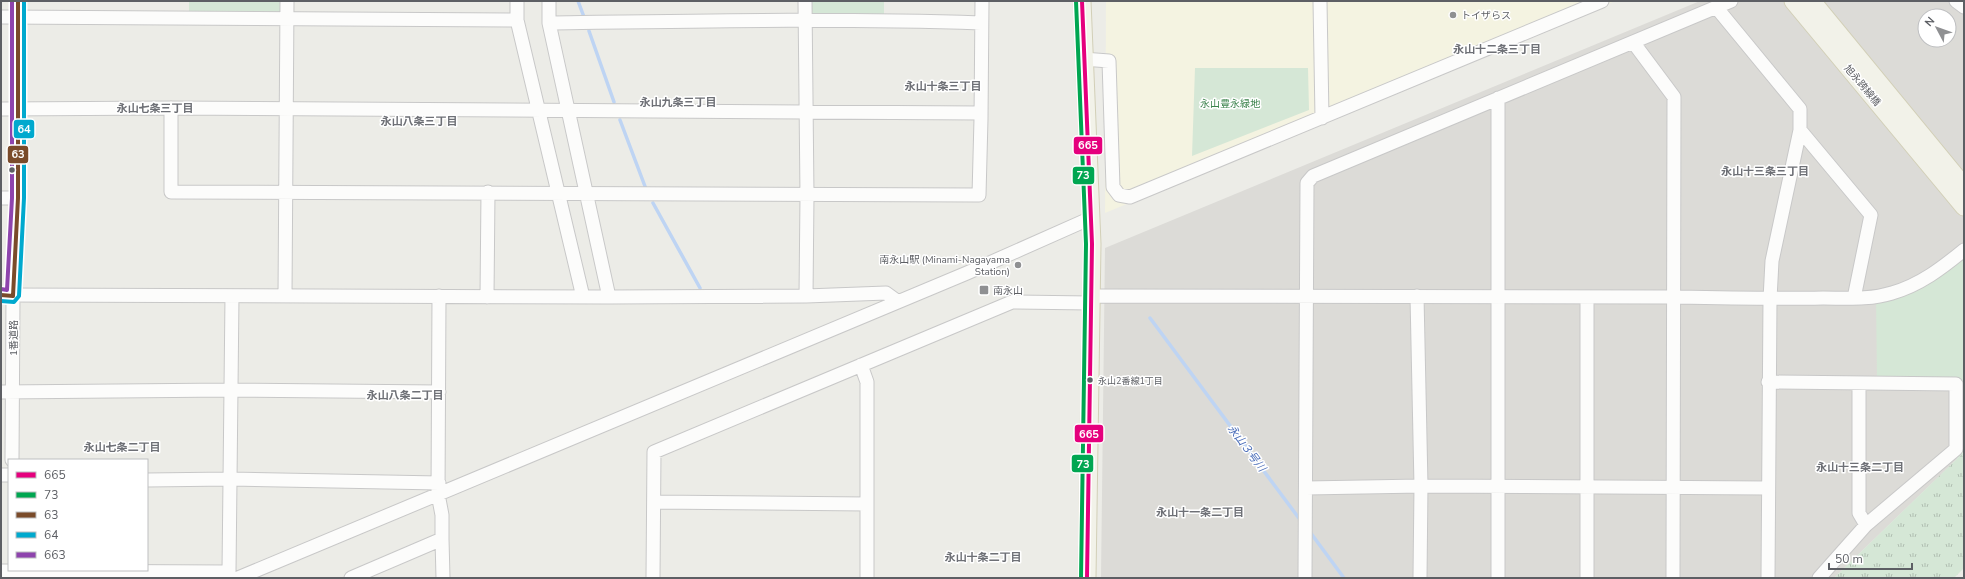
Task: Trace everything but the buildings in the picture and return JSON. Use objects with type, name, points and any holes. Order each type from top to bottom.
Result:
[{"type":"main road","points":[[1082,1],[1083,59],[1091,218],[1087,578]]},
{"type":"main road","name":"旭永跨線橋","points":[[1793,1],[1938,166]]},
{"type":"main road","name":"旭永跨線橋","points":[[1812,1],[1938,166]]},
{"type":"main road","points":[[1938,166],[1964,186]]},
{"type":"main road","points":[[1938,166],[1964,207]]},
{"type":"street","name":"1番道路","points":[[12,459],[7,392],[7,295],[18,198],[18,1]]},
{"type":"street","points":[[285,296],[287,192],[287,1]]},
{"type":"street","points":[[518,1],[517,20],[583,296]]},
{"type":"street","points":[[549,1],[549,23],[609,297]]},
{"type":"street","points":[[805,1],[807,196],[806,296]]},
{"type":"street","points":[[171,108],[171,192],[488,192],[807,196],[979,195],[982,1]]},
{"type":"street","points":[[1320,1],[1322,118]]},
{"type":"street","points":[[1083,59],[1109,61],[1113,187],[1119,195],[1130,197],[1602,1]]},
{"type":"street","points":[[1305,578],[1307,183],[1312,176],[1732,1]]},
{"type":"street","points":[[1956,1],[1964,7]]},
{"type":"street","points":[[1716,7],[1800,109],[1800,130],[1772,261],[1768,382],[1768,578]]},
{"type":"street","points":[[3,17],[517,20]]},
{"type":"street","points":[[549,23],[805,20],[884,20],[981,23]]},
{"type":"street","points":[[1633,42],[1674,97],[1673,578]]},
{"type":"street","points":[[1498,98],[1500,487],[1498,578]]},
{"type":"street","points":[[1,109],[171,108],[981,113]]},
{"type":"street","points":[[1800,130],[1871,215],[1854,298]]},
{"type":"street","points":[[486,297],[488,192]]},
{"type":"street","points":[[1,198],[18,198]]},
{"type":"street","points":[[10,572],[232,576],[439,489],[967,273],[1091,218]]},
{"type":"street","points":[[654,578],[654,452],[1012,302],[1417,296],[1770,299],[1876,298],[1894,293],[1920,282],[1937,272],[1964,250]]},
{"type":"street","points":[[7,295],[609,297],[806,296],[886,293],[897,301]]},
{"type":"street","points":[[232,296],[230,390],[232,576]]},
{"type":"street","points":[[439,296],[439,489],[442,515],[443,578]]},
{"type":"street","points":[[1417,296],[1421,486],[1420,578]]},
{"type":"street","points":[[1587,297],[1587,578]]},
{"type":"street","points":[[861,364],[867,382],[867,578]]},
{"type":"street","points":[[1768,382],[1956,384],[1956,449],[1866,525],[1819,578]]},
{"type":"street","points":[[1859,383],[1859,513],[1866,525]]},
{"type":"street","points":[[7,392],[230,390],[439,392]]},
{"type":"street","points":[[148,480],[230,479],[439,489]]},
{"type":"street","points":[[1306,488],[1421,486],[1768,488]]},
{"type":"street","points":[[654,502],[867,504]]},
{"type":"street","points":[[351,578],[442,539]]},
{"type":"shaded area","points":[[1106,1],[1615,1],[1105,213]]},
{"type":"shaded area","points":[[1700,1],[1964,1],[1964,250],[1956,384],[1957,459],[1834,578],[1101,578],[1105,248]]},
{"type":"green space","points":[[189,1],[287,1],[287,19],[189,17]]},
{"type":"green space","points":[[805,1],[884,1],[884,20],[805,20]]},
{"type":"green space","name":"永山豊永緑地","points":[[1195,68],[1308,68],[1309,110],[1192,156]]},
{"type":"green space","points":[[1964,250],[1964,452],[1957,459],[1956,384],[1877,383],[1876,298],[1894,293]]},
{"type":"green space","points":[[1964,452],[1964,568],[1954,578],[1834,578]]},
{"type":"waterway","points":[[578,1],[584,17]]},
{"type":"waterway","points":[[589,31],[614,102]]},
{"type":"waterway","points":[[620,120],[646,189]]},
{"type":"waterway","points":[[653,203],[700,288]]},
{"type":"waterway","name":"永山３号川","points":[[1150,318],[1301,521]]},
{"type":"waterway","name":"永山３号川","points":[[1310,532],[1344,578]]},
{"type":"transit line","name":"663","points":[[1,289],[7,290],[12,198],[12,1]]},
{"type":"transit line","name":"63","points":[[1,295],[13,296],[18,198],[18,1]]},
{"type":"transit line","name":"64","points":[[1,301],[14,302],[19,296],[24,198],[24,1]]},
{"type":"transit line","name":"73","points":[[1076,1],[1086,244],[1081,578]]},
{"type":"transit line","name":"665","points":[[1082,1],[1092,244],[1087,578]]},
{"type":"place","name":"トイザらス","points":[[1453,15]]},
{"type":"place","name":"南永山駅 (Minami-Nagayama Station)","points":[[1018,265]]},
{"type":"place","name":"南永山","points":[[984,290]]},
{"type":"place","name":"永山2番線1丁目","points":[[1090,380]]},
{"type":"district","name":"永山十二条三丁目","points":[[1497,49]]},
{"type":"district","name":"永山十条三丁目","points":[[943,86]]},
{"type":"district","name":"永山九条三丁目","points":[[678,102]]},
{"type":"district","name":"永山七条三丁目","points":[[155,108]]},
{"type":"district","name":"永山八条三丁目","points":[[419,121]]},
{"type":"district","name":"永山十三条三丁目","points":[[1765,171]]},
{"type":"district","name":"永山八条二丁目","points":[[405,395]]},
{"type":"district","name":"永山七条二丁目","points":[[122,447]]},
{"type":"district","name":"永山十三条二丁目","points":[[1860,467]]},
{"type":"district","name":"永山十一条二丁目","points":[[1200,512]]},
{"type":"district","name":"永山十条二丁目","points":[[983,557]]}]
